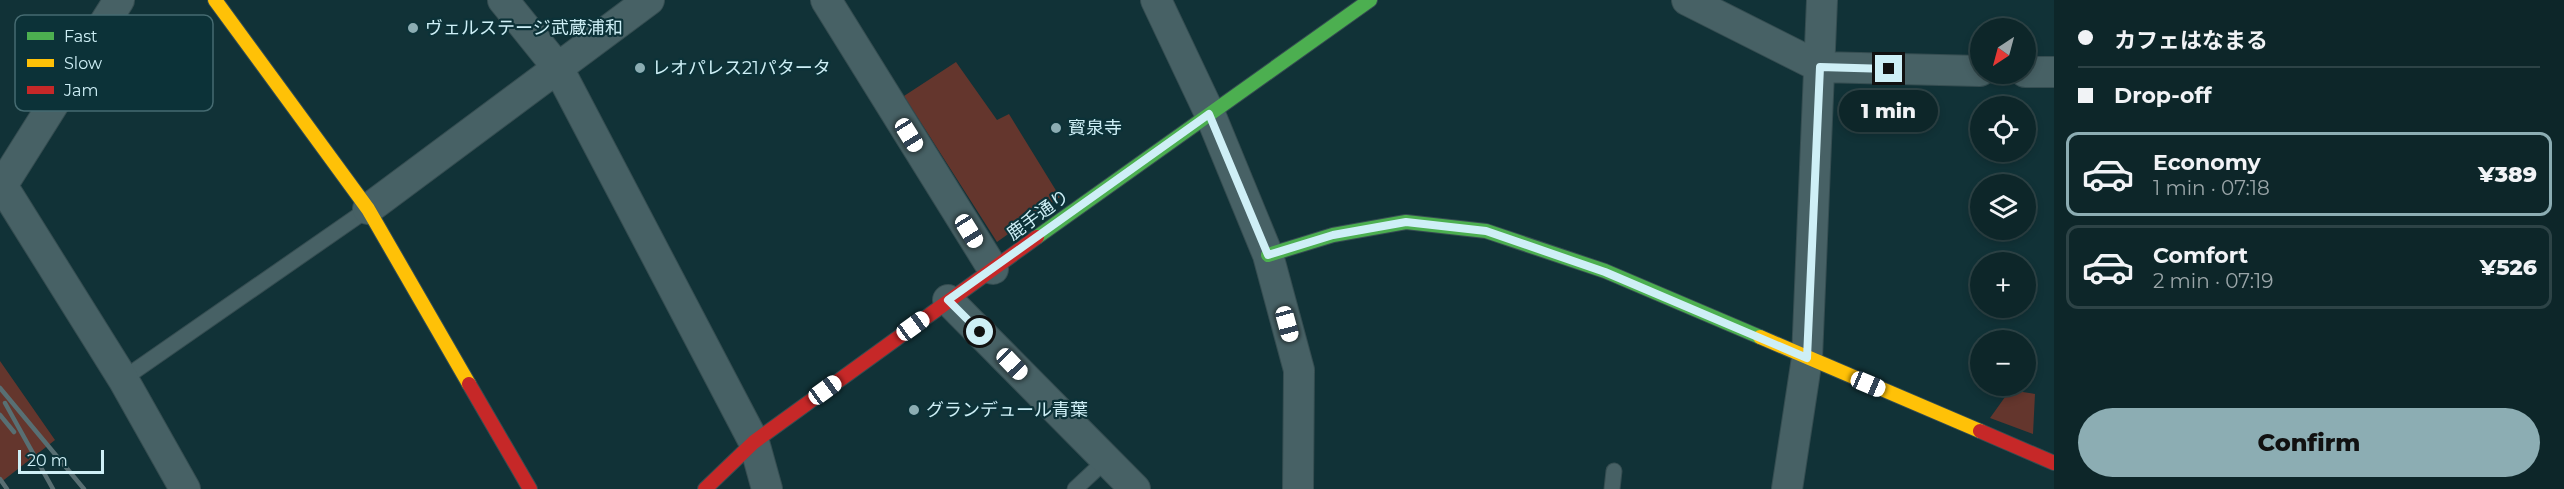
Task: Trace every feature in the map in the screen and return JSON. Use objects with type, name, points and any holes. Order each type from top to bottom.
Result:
[{"type":"street","points":[[109,15],[119,0]]},
{"type":"street","points":[[216,0],[368,209],[530,489]]},
{"type":"street","points":[[503,0],[558,68],[754,442],[768,489]]},
{"type":"street","points":[[368,209],[649,0]]},
{"type":"street","points":[[826,0],[993,269]]},
{"type":"street","points":[[1156,0],[1209,114],[1268,255],[1299,370],[1298,489]]},
{"type":"street","name":"鹿手通り","points":[[705,489],[754,442],[948,300],[1371,0]]},
{"type":"street","points":[[1687,0],[1820,67],[1970,71]]},
{"type":"street","points":[[1787,489],[1807,358],[1822,0]]},
{"type":"street","points":[[2036,72],[2054,72]]},
{"type":"street","points":[[49,111],[1,186],[123,379],[185,489]]},
{"type":"street","points":[[1268,255],[1333,235],[1406,222],[1486,231],[1605,272],[2054,463]]},
{"type":"street","points":[[948,300],[1135,489]]},
{"type":"lane","points":[[123,379],[368,209]]},
{"type":"lane","points":[[1076,489],[1106,460]]},
{"type":"lane","points":[[1612,489],[1614,471]]},
{"type":"shaded area","points":[[956,62],[997,120],[1009,114],[1060,197],[997,242],[904,96]]},
{"type":"shaded area","points":[[0,361],[55,440],[0,483]]},
{"type":"shaded area","points":[[2006,396],[2035,396],[2033,434],[1990,418]]},
{"type":"railway","points":[[0,388],[84,489]]},
{"type":"railway","points":[[5,403],[53,489]]},
{"type":"railway","points":[[0,415],[14,432]]},
{"type":"railway","points":[[0,479],[7,489]]},
{"type":"traffic: fast","points":[[1037,237],[1370,0]]},
{"type":"traffic: fast","points":[[1268,255],[1333,235],[1406,222],[1486,231],[1605,271],[1760,337]]},
{"type":"traffic: slow","points":[[215,0],[368,209],[469,384]]},
{"type":"traffic: slow","points":[[1760,337],[1980,431]]},
{"type":"traffic: jam","points":[[705,489],[754,442],[1037,237]]},
{"type":"traffic: jam","points":[[469,384],[530,489]]},
{"type":"traffic: jam","points":[[1980,431],[2054,463]]},
{"type":"place","name":"ヴェルステージ武蔵浦和","points":[[413,28]]},
{"type":"place","name":"レオパレス21パタータ","points":[[640,68]]},
{"type":"place","name":"寳泉寺","points":[[1056,128]]},
{"type":"place","name":"グランデュール青葉","points":[[914,410]]},
{"type":"route","points":[[980,332],[948,300],[1209,114],[1268,255],[1333,235],[1406,222],[1486,231],[1605,272],[1807,358],[1820,67],[1889,69]]}]
